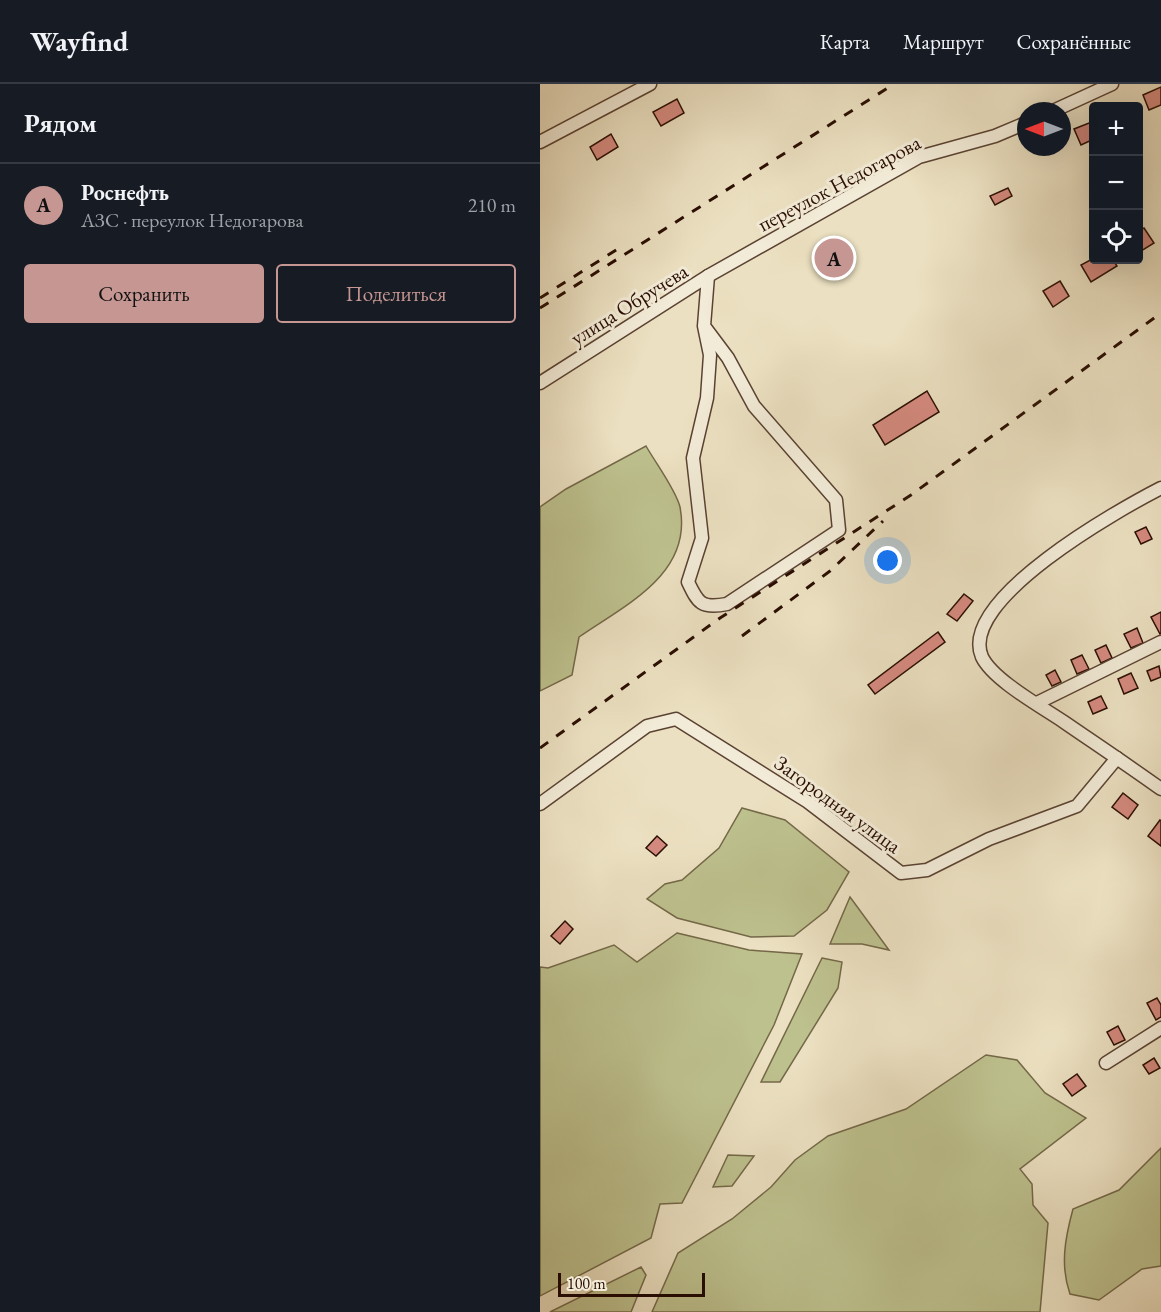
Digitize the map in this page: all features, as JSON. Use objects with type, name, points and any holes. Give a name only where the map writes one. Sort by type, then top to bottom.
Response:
[{"type":"street","points":[[540,142],[650,84]]},
{"type":"street","points":[[1071,103],[1112,84]]},
{"type":"street","name":"переулок Недогарова","points":[[708,276],[919,157],[995,136],[1017,127]]},
{"type":"street","points":[[704,326],[728,358],[754,406],[836,500],[839,530],[727,604],[711,607],[697,601],[688,582],[702,538],[693,458],[706,398],[710,355],[704,326],[708,276]]},
{"type":"street","name":"улица Обручева","points":[[540,384],[708,276]]},
{"type":"street","points":[[1161,488],[1116,511],[1062,548],[998,603],[983,624],[979,642],[983,658],[1010,687],[1037,703],[1161,789]]},
{"type":"street","points":[[1037,703],[1161,642]]},
{"type":"street","name":"Загородняя улица","points":[[540,804],[647,726],[676,719],[808,801],[901,873],[927,870],[988,839],[1077,806],[1117,758]]},
{"type":"street","points":[[1106,1063],[1161,1028]]},
{"type":"green space","points":[[646,446],[670,484],[680,507],[681,531],[676,551],[666,569],[652,585],[616,613],[579,637],[572,675],[540,691],[540,507],[566,489]]},
{"type":"green space","points":[[742,808],[785,820],[849,872],[827,910],[794,936],[751,937],[677,918],[647,899],[665,884],[682,880],[719,848]]},
{"type":"green space","points":[[850,897],[889,950],[862,944],[830,944]]},
{"type":"green space","points":[[677,933],[749,950],[802,954],[774,1025],[682,1203],[660,1204],[651,1238],[540,1296],[540,967],[548,968],[614,945],[637,962]]},
{"type":"green space","points":[[822,958],[842,962],[838,988],[780,1082],[761,1082]]},
{"type":"green space","points":[[986,1055],[1017,1060],[1045,1093],[1086,1118],[1020,1169],[1032,1184],[1033,1205],[1048,1223],[1040,1312],[652,1312],[678,1253],[732,1219],[771,1187],[795,1160],[828,1136],[906,1109]]},
{"type":"green space","points":[[1161,1148],[1161,1266],[1142,1269],[1099,1300],[1070,1294],[1064,1262],[1073,1209],[1119,1190]]},
{"type":"green space","points":[[728,1155],[754,1156],[732,1186],[713,1187]]},
{"type":"green space","points":[[641,1267],[646,1275],[631,1312],[550,1312]]},
{"type":"building","points":[[1161,87],[1161,105],[1149,110],[1143,95]]},
{"type":"building","points":[[677,99],[684,113],[661,126],[653,112]]},
{"type":"building","points":[[1089,123],[1089,141],[1081,145],[1074,129]]},
{"type":"building","points":[[611,134],[618,147],[597,160],[590,147]]},
{"type":"building","points":[[1008,188],[1012,196],[995,205],[990,196]]},
{"type":"building","points":[[1143,229],[1154,243],[1143,250]]},
{"type":"building","points":[[1089,261],[1089,264],[1116,264],[1117,266],[1091,282],[1081,265]]},
{"type":"building","points":[[1060,281],[1069,296],[1053,307],[1043,291]]},
{"type":"building","points":[[927,391],[939,412],[885,445],[873,425]]},
{"type":"building","points":[[1146,527],[1152,539],[1141,544],[1135,532]]},
{"type":"building","points":[[964,594],[973,601],[957,621],[947,614]]},
{"type":"building","points":[[1161,612],[1161,633],[1160,634],[1151,617]]},
{"type":"building","points":[[1137,628],[1143,643],[1131,648],[1124,634]]},
{"type":"building","points":[[938,632],[945,642],[875,694],[868,685]]},
{"type":"building","points":[[1106,645],[1112,658],[1101,663],[1095,650]]},
{"type":"building","points":[[1082,655],[1089,669],[1077,674],[1071,660]]},
{"type":"building","points":[[1159,666],[1161,677],[1151,681],[1147,671]]},
{"type":"building","points":[[1055,670],[1061,682],[1052,686],[1046,675]]},
{"type":"building","points":[[1131,673],[1138,688],[1124,694],[1118,679]]},
{"type":"building","points":[[1101,696],[1107,708],[1093,714],[1088,702]]},
{"type":"building","points":[[1123,793],[1138,805],[1128,819],[1112,807]]},
{"type":"building","points":[[1161,821],[1161,846],[1148,836]]},
{"type":"building","points":[[657,836],[667,845],[656,856],[646,848]]},
{"type":"building","points":[[565,921],[573,929],[560,944],[551,936]]},
{"type":"building","points":[[1157,998],[1161,1005],[1161,1017],[1156,1020],[1147,1003]]},
{"type":"building","points":[[1118,1026],[1125,1040],[1114,1045],[1107,1032]]},
{"type":"building","points":[[1154,1058],[1160,1068],[1149,1074],[1143,1065]]},
{"type":"building","points":[[1077,1074],[1086,1086],[1072,1096],[1063,1084]]},
{"type":"railway","points":[[540,308],[894,84]]},
{"type":"railway","points":[[540,298],[624,245]]},
{"type":"railway","points":[[540,748],[720,618],[911,495],[1161,313]]},
{"type":"railway","points":[[742,636],[830,571],[883,521]]},
{"type":"place","name":"Роснефть","points":[[834,258]]}]
